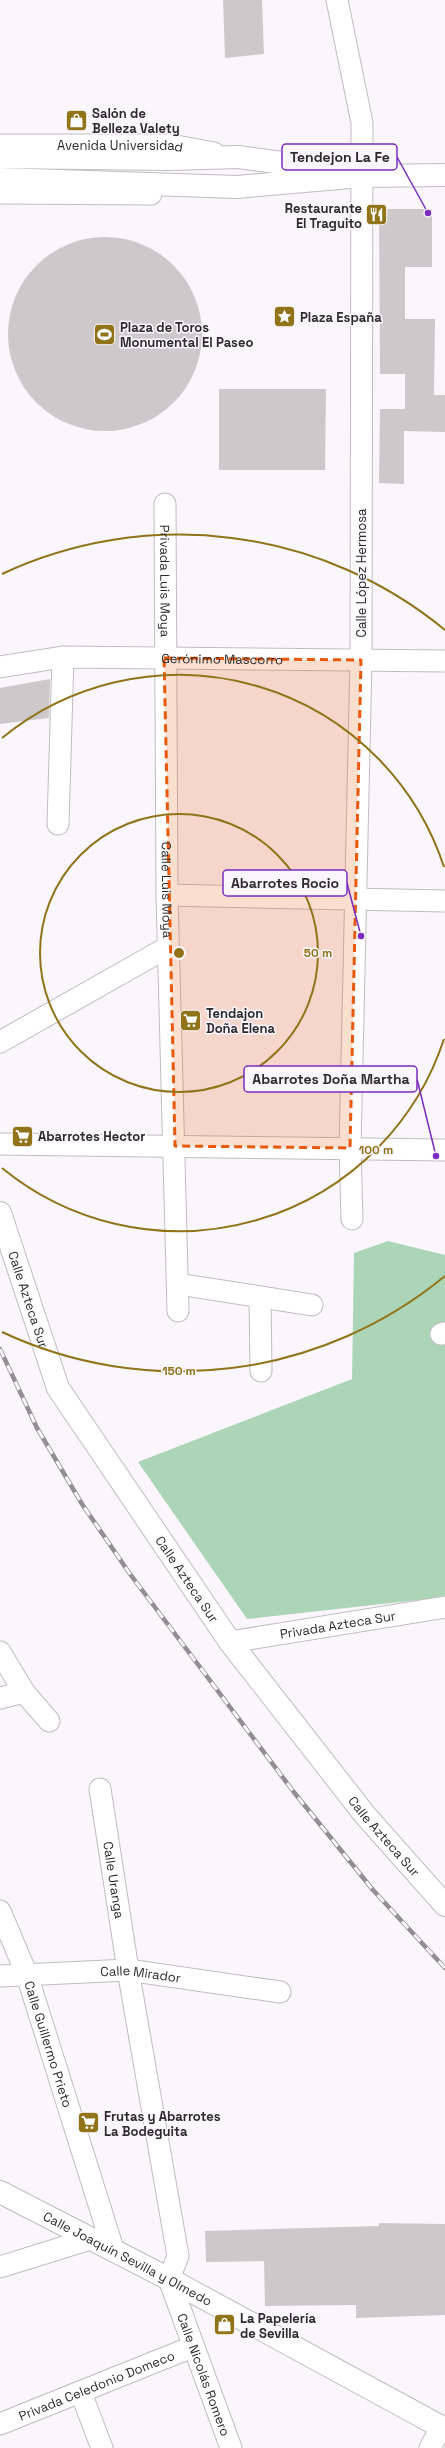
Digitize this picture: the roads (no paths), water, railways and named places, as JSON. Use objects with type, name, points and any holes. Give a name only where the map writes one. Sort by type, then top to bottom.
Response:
[{"type":"street","name":"Calle López Hermosa","points":[[337,0],[362,123],[361,660],[350,1148],[352,1219]]},
{"type":"street","name":"Avenida Universidad","points":[[0,145],[171,145],[361,176]]},
{"type":"street","name":"Avenida Universidad","points":[[0,157],[238,157]]},
{"type":"street","name":"Avenida Universidad","points":[[0,194],[172,194],[361,176],[445,176]]},
{"type":"street","name":"Avenida Universidad","points":[[0,178],[236,187]]},
{"type":"street","name":"Privada Luis Moya","points":[[164,658],[165,504]]},
{"type":"street","name":"Gerónimo Mascorro","points":[[0,667],[63,657],[445,660]]},
{"type":"street","points":[[58,824],[63,657]]},
{"type":"street","name":"Calle Luis Moya","points":[[164,658],[168,947],[175,1146],[178,1311]]},
{"type":"street","points":[[167,896],[356,901],[445,901]]},
{"type":"street","points":[[0,1042],[168,947]]},
{"type":"street","points":[[0,1144],[445,1150]]},
{"type":"street","name":"Calle Azteca Sur","points":[[0,1213],[58,1388],[230,1642],[365,1816],[445,1905]]},
{"type":"street","points":[[178,1284],[312,1305]]},
{"type":"street","points":[[260,1297],[261,1371]]},
{"type":"street","name":"Privada Azteca Sur","points":[[230,1642],[445,1607]]},
{"type":"street","points":[[0,1652],[24,1692],[49,1721]]},
{"type":"street","points":[[0,1698],[24,1692]]},
{"type":"street","name":"Calle Uranga","points":[[100,1789],[128,1970],[178,2256],[169,2279]]},
{"type":"street","name":"Calle Guillermo Prieto","points":[[0,1911],[27,1974],[112,2249]]},
{"type":"street","name":"Calle Mirador","points":[[0,1976],[128,1970],[280,1992]]},
{"type":"street","name":"Calle Joaquín Sevilla y Olmedo","points":[[0,2192],[169,2279],[443,2428]]},
{"type":"street","points":[[0,2267],[90,2239]]},
{"type":"street","name":"Calle Nicolás Romero","points":[[169,2279],[192,2347],[231,2448]]},
{"type":"street","name":"Privada Celedonio Domeco","points":[[0,2424],[81,2393],[192,2347]]},
{"type":"street","points":[[81,2393],[102,2448]]},
{"type":"street","points":[[430,2448],[443,2428]]},
{"type":"railway","points":[[0,1349],[37,1428],[82,1504],[130,1574],[293,1791],[373,1890],[445,1968]]},
{"type":"place","name":"Salón de Belleza Valety","points":[[77,120]]},
{"type":"place","name":"Tendejon La Fe","points":[[428,213]]},
{"type":"place","name":"Restaurante El Traguito","points":[[377,215]]},
{"type":"place","name":"Plaza España","points":[[285,317]]},
{"type":"place","name":"Plaza de Toros Monumental El Paseo","points":[[105,334]]},
{"type":"place","name":"Abarrotes Rocio","points":[[361,936]]},
{"type":"place","name":"Tendajon Doña Elena","points":[[191,1020]]},
{"type":"place","name":"Abarrotes Hector","points":[[22,1136]]},
{"type":"place","name":"Abarrotes Doña Martha","points":[[436,1156]]},
{"type":"place","name":"Frutas y Abarrotes La Bodeguita","points":[[89,2123]]},
{"type":"place","name":"La Papelería de Sevilla","points":[[225,2325]]}]
